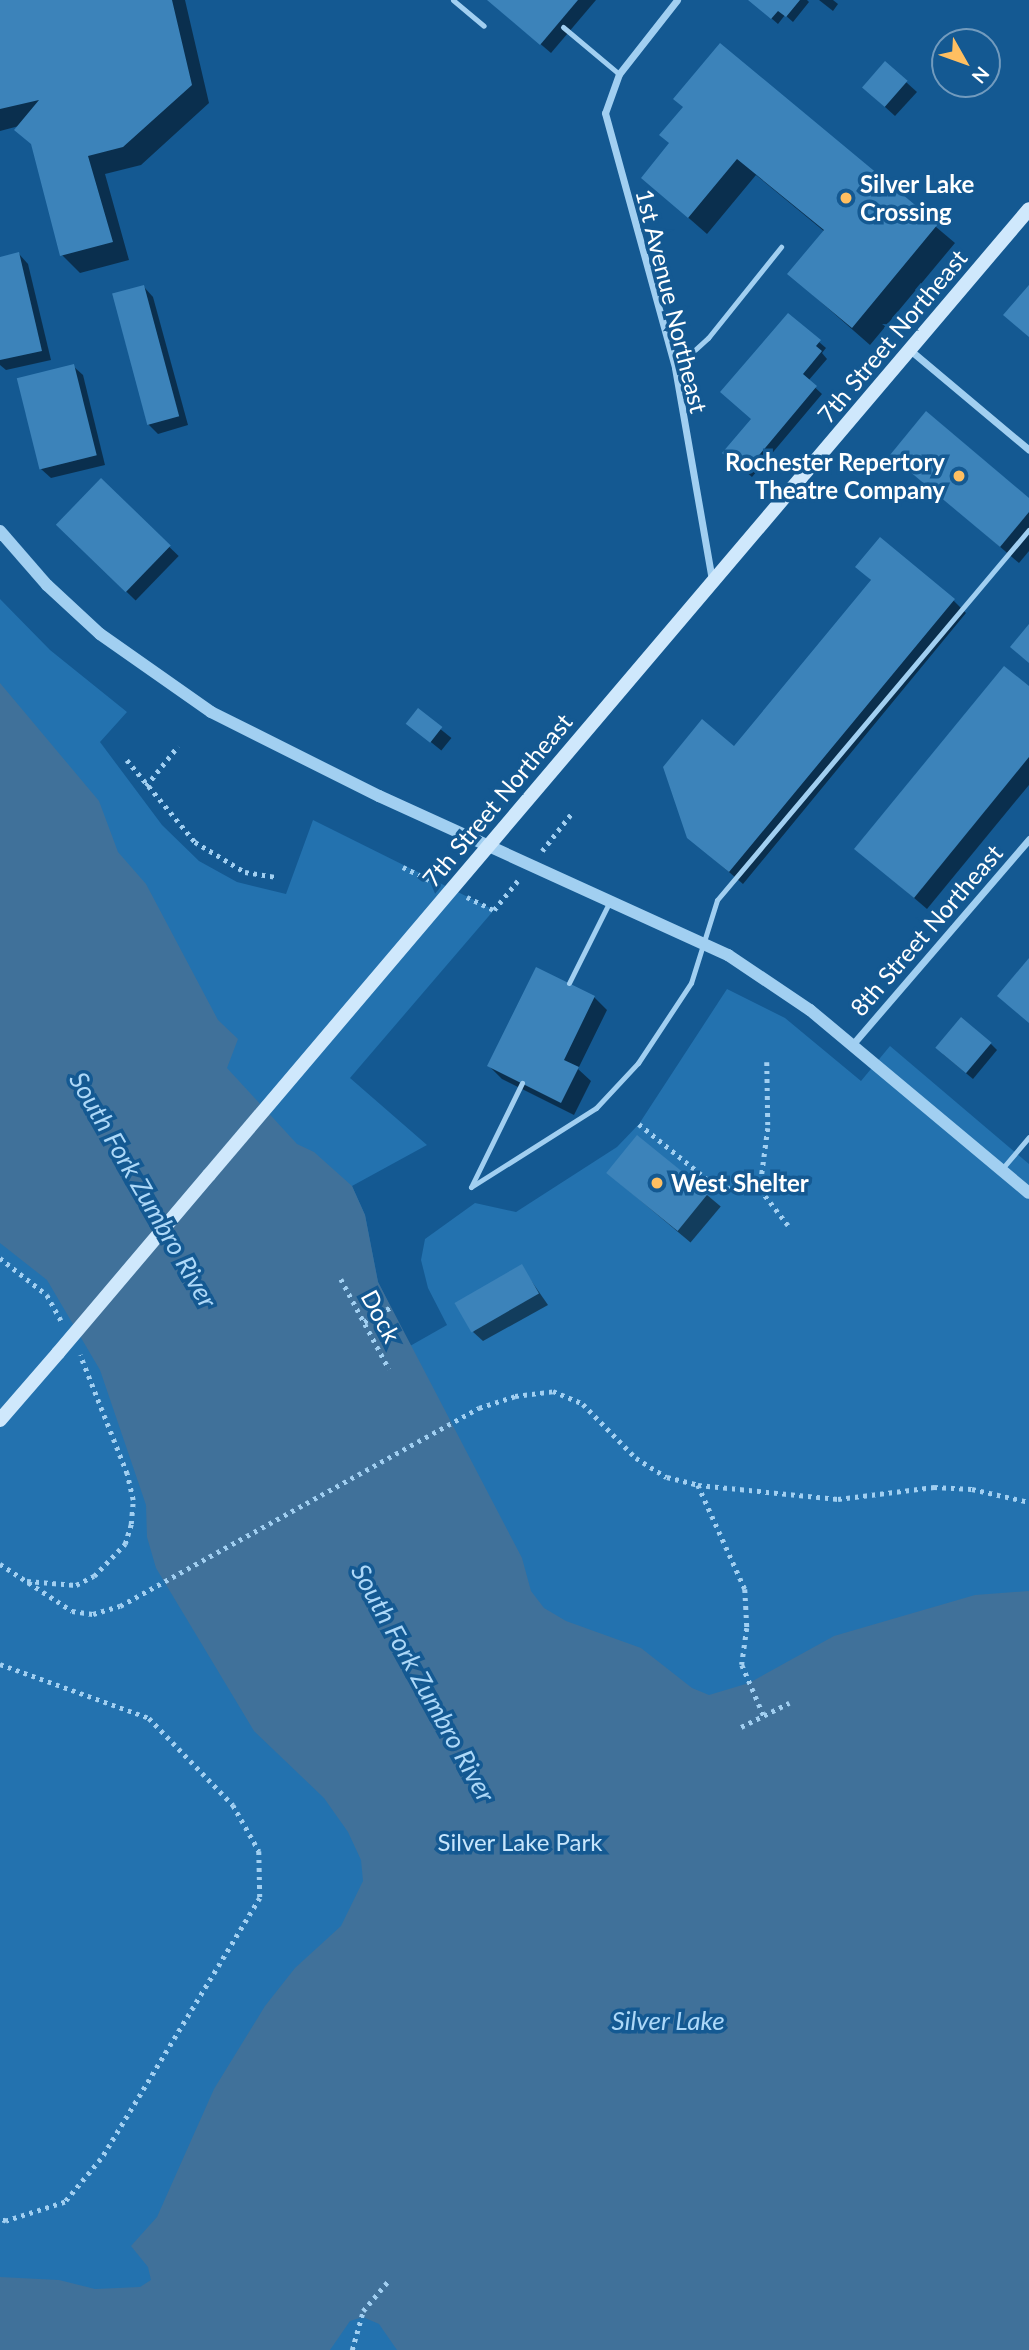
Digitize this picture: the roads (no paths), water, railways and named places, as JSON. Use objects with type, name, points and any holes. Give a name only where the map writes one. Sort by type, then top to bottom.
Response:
[{"type":"main road","name":"7th Street Northeast","points":[[0,1420],[1029,209]]},
{"type":"street","name":"1st Avenue Northeast","points":[[677,0],[620,74],[605,113],[675,368],[712,582]]},
{"type":"street","points":[[910,349],[1029,450]]},
{"type":"street","points":[[0,531],[47,585],[100,634],[211,712],[332,774],[611,898],[705,943],[788,993],[1029,1193]]},
{"type":"street","name":"8th Street Northeast","points":[[852,1045],[1029,839]]},
{"type":"lane","points":[[453,0],[484,26]]},
{"type":"lane","points":[[563,27],[620,74]]},
{"type":"lane","points":[[675,368],[708,338],[781,247]]},
{"type":"lane","points":[[522,1083],[471,1187],[596,1108],[638,1063],[681,1002],[705,943],[716,900],[1029,530]]},
{"type":"lane","points":[[569,983],[611,898]]},
{"type":"lane","points":[[1001,1170],[1029,1137]]},
{"type":"water","name":"Silver Lake","points":[[0,683],[99,801],[118,852],[146,884],[218,1020],[238,1039],[227,1068],[297,1144],[314,1152],[352,1186],[365,1215],[378,1282],[522,1558],[531,1591],[544,1608],[566,1621],[641,1648],[692,1688],[709,1695],[749,1683],[834,1636],[975,1595],[1029,1591],[1029,2350],[397,2350],[379,2324],[363,2317],[350,2321],[330,2350],[0,2350],[0,2277],[59,2280],[95,2289],[140,2287],[151,2280],[148,2267],[131,2246],[157,2217],[214,2089],[265,2006],[295,1968],[341,1926],[363,1881],[361,1860],[348,1832],[324,1798],[254,1731],[156,1568],[147,1537],[146,1505],[100,1370],[47,1280],[0,1243]]},
{"type":"place","name":"Silver Lake Crossing","points":[[846,198]]},
{"type":"place","name":"Rochester Repertory Theatre Company","points":[[959,476]]},
{"type":"place","name":"West Shelter","points":[[657,1183]]},
{"type":"water label","name":"South Fork Zumbro River","points":[[143,1190]]},
{"type":"water label","name":"South Fork Zumbro River","points":[[423,1683]]},
{"type":"park label","name":"Silver Lake Park","points":[[520,1842]]}]
